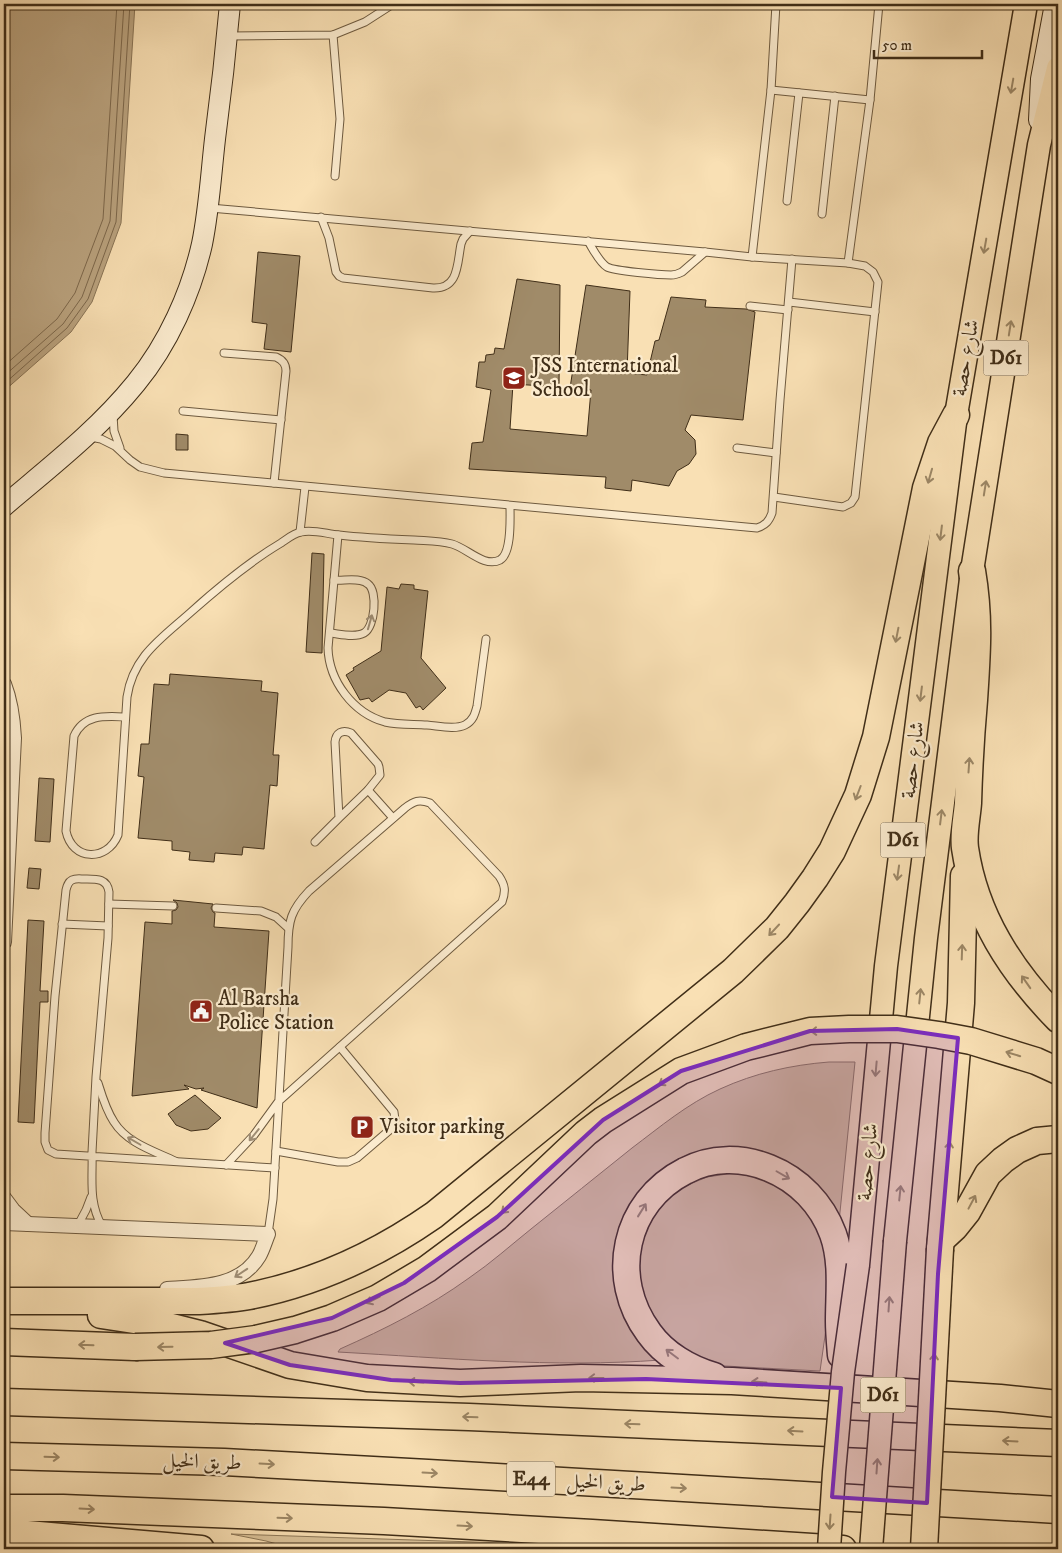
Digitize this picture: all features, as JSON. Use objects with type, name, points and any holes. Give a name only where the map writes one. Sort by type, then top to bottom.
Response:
[{"type":"highway","points":[[4,1303],[200,1301],[247,1296],[290,1286],[351,1263],[381,1249],[434,1215],[733,971],[777,928],[797,904],[832,851],[846,823],[860,788],[876,737],[930,473],[941,443],[956,415]]},
{"type":"highway","points":[[924,1549],[941,1245],[961,1003],[968,782],[978,648],[978,609],[972,571]]},
{"type":"highway","points":[[965,846],[974,888],[995,939],[1031,990],[1058,1019]]},
{"type":"highway","points":[[4,1342],[135,1347],[211,1345],[256,1339],[295,1330],[332,1318],[378,1298],[444,1258],[497,1217],[586,1133],[603,1120],[681,1071],[746,1047],[810,1031],[897,1029],[940,1034],[971,1041],[1036,1061],[1058,1071]]},
{"type":"highway","points":[[941,1245],[967,1212],[988,1174],[1003,1160],[1017,1150],[1037,1142],[1058,1139]]},
{"type":"highway","points":[[732,1381],[712,1376],[693,1368],[675,1358],[659,1345],[649,1333],[634,1307],[627,1278],[627,1244],[637,1217],[654,1192],[664,1183],[690,1168],[704,1162],[718,1160],[747,1161],[762,1165],[790,1178],[813,1199],[828,1222],[838,1252],[839,1323],[843,1372]]},
{"type":"highway","points":[[4,1303],[25,1309],[119,1317],[160,1324],[200,1334],[290,1365],[367,1378],[460,1383],[581,1378],[732,1381],[1000,1398],[1058,1404]]},
{"type":"highway","points":[[1000,1398],[1058,1390]]},
{"type":"highway","points":[[4,1402],[469,1417],[1058,1443]]},
{"type":"highway","name":"طريق الخيل","points":[[4,1456],[224,1462],[428,1472],[1058,1510]]},
{"type":"highway","points":[[4,1508],[64,1508],[384,1521],[592,1533],[786,1548],[843,1549]]},
{"type":"highway","points":[[4,1532],[200,1549]]},
{"type":"main road","name":"شارع حصة","points":[[829,1549],[843,1372],[858,1265],[886,966],[956,415],[1026,4]]},
{"type":"main road","name":"شارع حصة","points":[[871,1549],[895,1241],[926,938],[972,571],[1039,145],[1058,68]]},
{"type":"street","points":[[4,506],[114,410],[138,381],[155,356],[183,302],[194,273],[202,243],[208,208],[230,4]]},
{"type":"street","points":[[1039,145],[1041,79],[1055,4]]},
{"type":"street","points":[[4,684],[9,698],[14,738],[4,942]]},
{"type":"street","points":[[4,1198],[13,1210],[28,1224]]},
{"type":"street","points":[[4,1223],[268,1234],[254,1262],[235,1278],[207,1286],[151,1291],[117,1301]]},
{"type":"lane","points":[[227,36],[333,34],[365,22],[392,4]]},
{"type":"lane","points":[[752,257],[771,90],[776,4]]},
{"type":"lane","points":[[848,263],[870,100],[879,4]]},
{"type":"lane","points":[[333,34],[340,119],[335,176]]},
{"type":"lane","points":[[771,90],[870,100]]},
{"type":"lane","points":[[787,200],[799,93]]},
{"type":"lane","points":[[822,214],[835,96]]},
{"type":"lane","points":[[208,208],[865,266],[873,272],[878,282],[855,497],[843,507],[774,497]]},
{"type":"lane","points":[[321,218],[327,231],[336,272],[339,276],[433,288],[448,286],[454,280],[461,244],[470,231]]},
{"type":"lane","points":[[588,241],[607,266],[616,269],[672,276],[682,272],[704,252]]},
{"type":"lane","points":[[85,437],[101,439],[115,446],[140,467],[152,471],[305,487],[758,528],[770,520],[772,513],[792,260]]},
{"type":"lane","points":[[750,306],[789,306],[875,312]]},
{"type":"lane","points":[[224,353],[276,357],[286,364],[274,483]]},
{"type":"lane","points":[[114,410],[114,431],[121,450]]},
{"type":"lane","points":[[183,411],[281,420]]},
{"type":"lane","points":[[737,448],[776,453]]},
{"type":"lane","points":[[300,532],[305,487]]},
{"type":"lane","points":[[125,717],[106,716],[93,718],[83,724],[74,736],[66,831],[72,844],[84,853],[104,852],[112,846],[118,835],[125,717],[131,676],[139,662],[151,648],[197,607],[250,564],[300,532],[447,543],[493,562],[504,557],[506,553],[509,536],[510,506]]},
{"type":"lane","points":[[338,535],[328,655],[331,669],[344,692],[363,710],[378,719],[390,722],[452,727],[468,724],[472,721],[476,712],[486,639]]},
{"type":"lane","points":[[330,633],[359,635],[367,631],[372,623],[375,598],[373,588],[366,582],[334,580]]},
{"type":"lane","points":[[315,842],[368,790],[380,775],[380,767],[351,733],[347,731],[342,731],[335,737],[334,742],[338,818]]},
{"type":"lane","points":[[368,790],[393,818]]},
{"type":"lane","points":[[226,1165],[254,1135],[278,1102],[502,902],[506,893],[504,884],[499,876],[430,803],[420,800],[412,802],[309,891],[296,908],[288,928],[288,947],[278,1102],[273,1199],[268,1234]]},
{"type":"lane","points":[[102,1226],[96,1214],[92,1194],[92,1158],[96,1077],[108,926],[108,889],[103,881],[97,879],[72,880],[66,890],[55,996],[44,1142],[48,1150],[56,1154],[92,1158],[275,1168]]},
{"type":"lane","points":[[109,904],[173,906]]},
{"type":"lane","points":[[216,908],[261,911],[276,917],[288,928]]},
{"type":"lane","points":[[62,924],[108,926]]},
{"type":"lane","points":[[276,1151],[338,1162],[348,1162],[357,1158],[392,1128],[395,1120],[394,1112],[340,1047]]},
{"type":"lane","points":[[96,1077],[106,1107],[113,1121],[123,1134],[135,1142],[178,1162]]},
{"type":"lane","points":[[78,1225],[92,1194]]},
{"type":"highlighted area","points":[[897,1029],[958,1038],[938,1274],[927,1503],[832,1497],[841,1388],[646,1379],[460,1383],[391,1380],[290,1365],[225,1343],[332,1318],[404,1283],[497,1217],[603,1120],[681,1071],[810,1031]]},
{"type":"shaded area","points":[[855,1062],[839,1222],[742,1150],[621,1225],[661,1360],[540,1363],[338,1352],[340,1349],[390,1325],[454,1289],[632,1148],[696,1102],[733,1083],[760,1074],[801,1065]]},
{"type":"shaded area","points":[[734,1173],[760,1178],[784,1189],[804,1206],[825,1242],[830,1301],[820,1371],[725,1366],[699,1360],[656,1328],[636,1278],[641,1238],[654,1214],[672,1194],[707,1177]]},
{"type":"shaded area","points":[[231,1534],[656,1548],[295,1549]]},
{"type":"water","points":[[4,4],[135,4],[121,223],[92,302],[71,332],[4,391]]},
{"type":"building","points":[[258,252],[300,256],[291,352],[264,349],[267,324],[252,322]]},
{"type":"building","points":[[517,279],[560,285],[559,387],[513,384],[510,429],[587,436],[591,390],[570,388],[586,285],[630,291],[627,373],[647,375],[655,341],[659,340],[671,297],[706,300],[705,307],[746,309],[755,312],[743,420],[691,415],[685,430],[695,440],[696,454],[689,464],[677,471],[669,486],[632,480],[631,491],[605,488],[606,477],[469,469],[472,443],[483,442],[491,390],[476,387],[479,362],[485,362],[486,355],[494,354],[495,348],[504,349]]},
{"type":"building","points":[[176,434],[188,435],[188,450],[176,450]]},
{"type":"building","points":[[312,553],[324,554],[322,653],[306,652]]},
{"type":"building","points":[[401,584],[414,585],[414,589],[428,591],[421,658],[446,688],[423,710],[420,706],[416,708],[406,693],[389,690],[372,702],[369,698],[360,700],[346,675],[354,670],[353,668],[381,651],[387,587],[399,589]]},
{"type":"building","points":[[170,674],[262,681],[261,691],[278,693],[273,755],[279,755],[277,786],[270,785],[264,849],[243,847],[242,855],[215,853],[214,862],[189,860],[190,852],[172,850],[172,841],[138,838],[144,777],[138,776],[141,744],[149,744],[154,684],[169,685]]},
{"type":"building","points":[[39,778],[54,779],[50,842],[35,841]]},
{"type":"building","points":[[29,868],[41,869],[39,889],[27,888]]},
{"type":"building","name":"Al Barsha Police Station","points":[[173,900],[213,904],[211,908],[215,913],[214,927],[269,931],[257,1108],[201,1090],[204,1088],[196,1089],[184,1085],[189,1089],[132,1096],[145,922],[172,924],[172,911],[178,907],[177,903]]},
{"type":"building","points":[[28,920],[44,921],[40,991],[48,991],[48,1002],[40,1002],[34,1123],[18,1122]]},
{"type":"building","points":[[195,1095],[221,1118],[208,1129],[191,1131],[176,1125],[168,1114]]},
{"type":"place","name":"JSS International School","points":[[514,378]]},
{"type":"place","name":"Al Barsha Police Station","points":[[201,1011]]},
{"type":"place","name":"Visitor parking","points":[[362,1127]]}]
